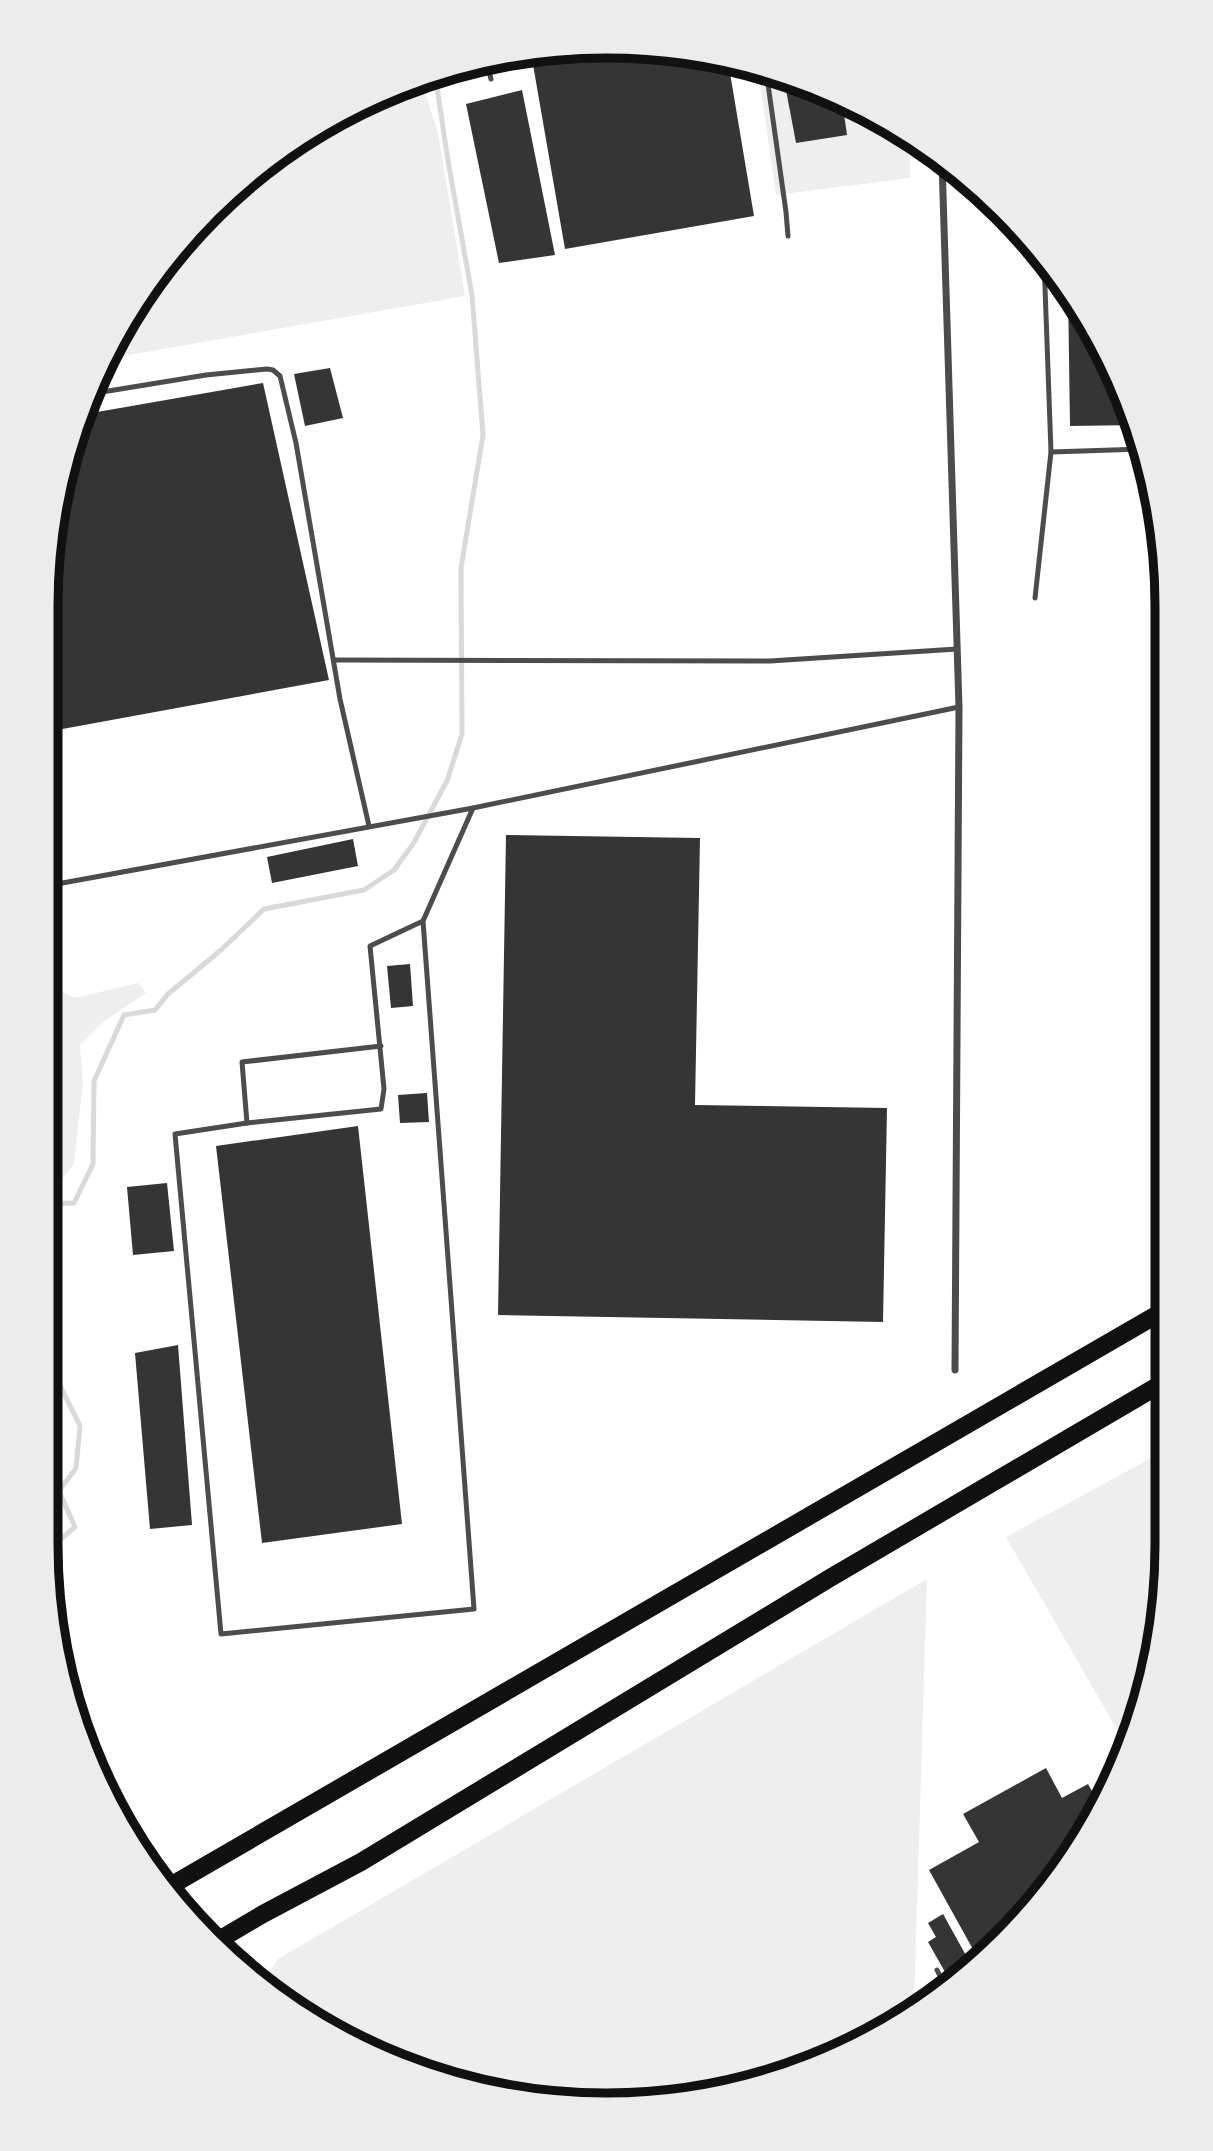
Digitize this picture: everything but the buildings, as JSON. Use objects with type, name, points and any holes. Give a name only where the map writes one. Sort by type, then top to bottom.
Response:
[{"type":"highway","points":[[175,1883],[1155,1316]]},
{"type":"highway","points":[[223,1938],[361,1862],[818,1585],[1155,1387]]},
{"type":"street","points":[[942,172],[959,707],[955,1370]]},
{"type":"lane","points":[[489,70],[491,79]]},
{"type":"lane","points":[[768,82],[788,236]]},
{"type":"lane","points":[[1035,598],[1051,452],[1045,276]]},
{"type":"lane","points":[[102,392],[218,374],[267,369],[279,374],[296,443],[340,699],[369,826]]},
{"type":"lane","points":[[1051,452],[1132,449]]},
{"type":"lane","points":[[334,660],[770,661],[957,649]]},
{"type":"lane","points":[[58,884],[473,808],[959,707]]},
{"type":"lane","points":[[423,920],[370,946],[384,1089],[381,1109],[247,1123],[175,1134],[221,1634],[474,1609],[423,920],[473,808]]},
{"type":"lane","points":[[247,1123],[242,1062],[381,1046]]},
{"type":"lane","points":[[937,1970],[942,1979]]},
{"type":"shaded area","points":[[759,79],[849,114],[909,149],[910,178],[776,195]]},
{"type":"shaded area","points":[[424,89],[438,133],[465,296],[118,357],[171,272],[218,218],[245,194],[272,171],[332,131],[364,114]]},
{"type":"shaded area","points":[[138,983],[146,993],[103,1022],[80,1045],[83,1082],[74,1164],[58,1184],[58,989],[75,998]]},
{"type":"shaded area","points":[[1155,1456],[1155,1544],[1151,1616],[1137,1687],[1120,1735],[1006,1537]]},
{"type":"shaded area","points":[[927,1579],[914,1999],[881,2020],[849,2037],[783,2064],[714,2083],[642,2092],[535,2089],[464,2075],[364,2037],[332,2020],[268,1976],[278,1959]]},
{"type":"waterway","points":[[58,1204],[74,1203],[93,1164],[94,1081],[124,1015],[155,1010],[168,994],[221,950],[264,909],[364,890],[394,870],[413,844],[447,781],[462,734],[461,568],[483,435],[472,295],[437,85]]},
{"type":"waterway","points":[[58,1381],[80,1426],[76,1468],[59,1491],[75,1527],[58,1542]]}]
